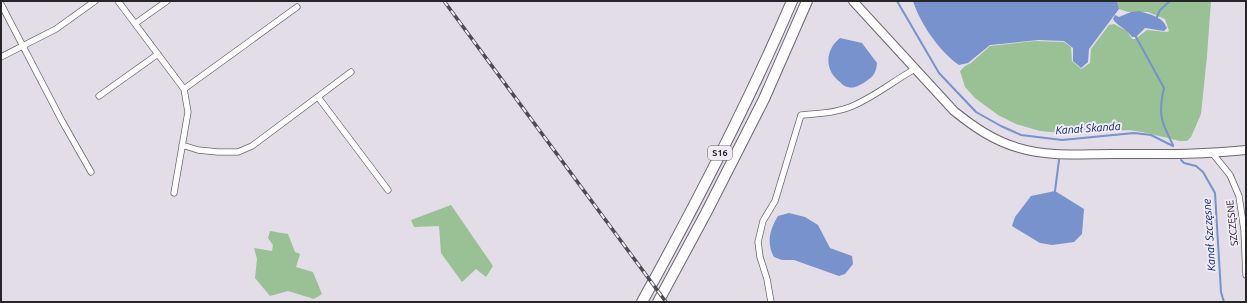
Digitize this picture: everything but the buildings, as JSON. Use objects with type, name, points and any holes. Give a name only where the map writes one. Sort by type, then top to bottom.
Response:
[{"type":"highway","name":"S16","points":[[642,302],[736,121],[778,35],[792,1]]},
{"type":"highway","name":"S16","points":[[658,302],[706,213],[764,99],[807,1]]},
{"type":"street","points":[[1,57],[56,29],[95,1]]},
{"type":"street","points":[[118,1],[136,23],[184,89],[188,112],[174,193]]},
{"type":"street","points":[[136,23],[167,1]]},
{"type":"street","points":[[853,1],[954,111],[973,126],[993,138],[1020,149],[1055,154],[1213,154],[1246,150]]},
{"type":"street","points":[[1,4],[90,172]]},
{"type":"street","points":[[184,89],[298,7]]},
{"type":"street","points":[[99,96],[158,54]]},
{"type":"street","points":[[771,302],[767,279],[760,257],[758,242],[763,221],[775,201],[801,115],[826,114],[850,107],[915,69]]},
{"type":"street","points":[[182,145],[198,150],[218,152],[238,152],[252,146],[351,72]]},
{"type":"street","points":[[318,97],[388,190]]},
{"type":"street","name":"SZCZĘSNE","points":[[1213,154],[1230,175],[1239,196],[1244,230],[1246,275]]},
{"type":"green space","points":[[1117,1],[1211,1],[1201,114],[1191,137],[1187,141],[1180,141],[1129,130],[1073,134],[1040,131],[1016,124],[998,115],[975,98],[965,87],[960,71],[990,46],[1035,41],[1064,42],[1071,47],[1072,61],[1081,69],[1090,63],[1091,49],[1109,25],[1114,24],[1127,31],[1132,39],[1135,39],[1147,30],[1169,31],[1165,19],[1148,12],[1128,12],[1119,9]]},
{"type":"green space","points":[[451,205],[493,266],[486,277],[476,269],[462,282],[441,253],[439,226],[414,227],[411,220]]},
{"type":"green space","points":[[270,231],[288,234],[295,252],[300,254],[296,267],[313,272],[322,294],[314,299],[288,291],[270,296],[255,278],[257,259],[254,248],[272,251],[273,245],[268,238]]},
{"type":"water","points":[[913,1],[1117,1],[1119,9],[1089,49],[1088,62],[1081,68],[1073,61],[1073,48],[1064,41],[1039,40],[990,45],[968,63],[959,65],[944,52],[931,36],[920,18]]},
{"type":"water","points":[[1139,11],[1159,18],[1167,28],[1164,31],[1145,28],[1136,37],[1132,37],[1113,19],[1115,15],[1119,17],[1131,12]]},
{"type":"water","points":[[840,38],[862,43],[877,63],[875,72],[872,76],[865,82],[855,87],[847,87],[843,84],[831,72],[829,66],[828,60],[831,48]]},
{"type":"water","points":[[1055,191],[1084,209],[1082,234],[1074,242],[1052,245],[1040,243],[1012,226],[1015,217],[1031,196]]},
{"type":"water","points":[[789,213],[805,217],[818,225],[830,248],[852,256],[853,264],[845,274],[839,276],[794,260],[782,260],[774,257],[770,247],[771,231],[778,216]]},
{"type":"waterway","name":"Kanał Skanda","points":[[897,1],[939,73],[976,112],[1001,126],[1021,135],[1062,140],[1134,133],[1151,135],[1173,146]]},
{"type":"waterway","points":[[1157,17],[1160,10],[1170,1]]},
{"type":"waterway","points":[[1136,37],[1164,88],[1161,112],[1163,124],[1173,145]]},
{"type":"waterway","points":[[1055,191],[1059,160]]},
{"type":"waterway","name":"Kanał Szczęsne","points":[[1181,160],[1184,163],[1196,166],[1203,172],[1215,193],[1221,292],[1224,302]]},
{"type":"railway","points":[[444,1],[666,302]]}]
